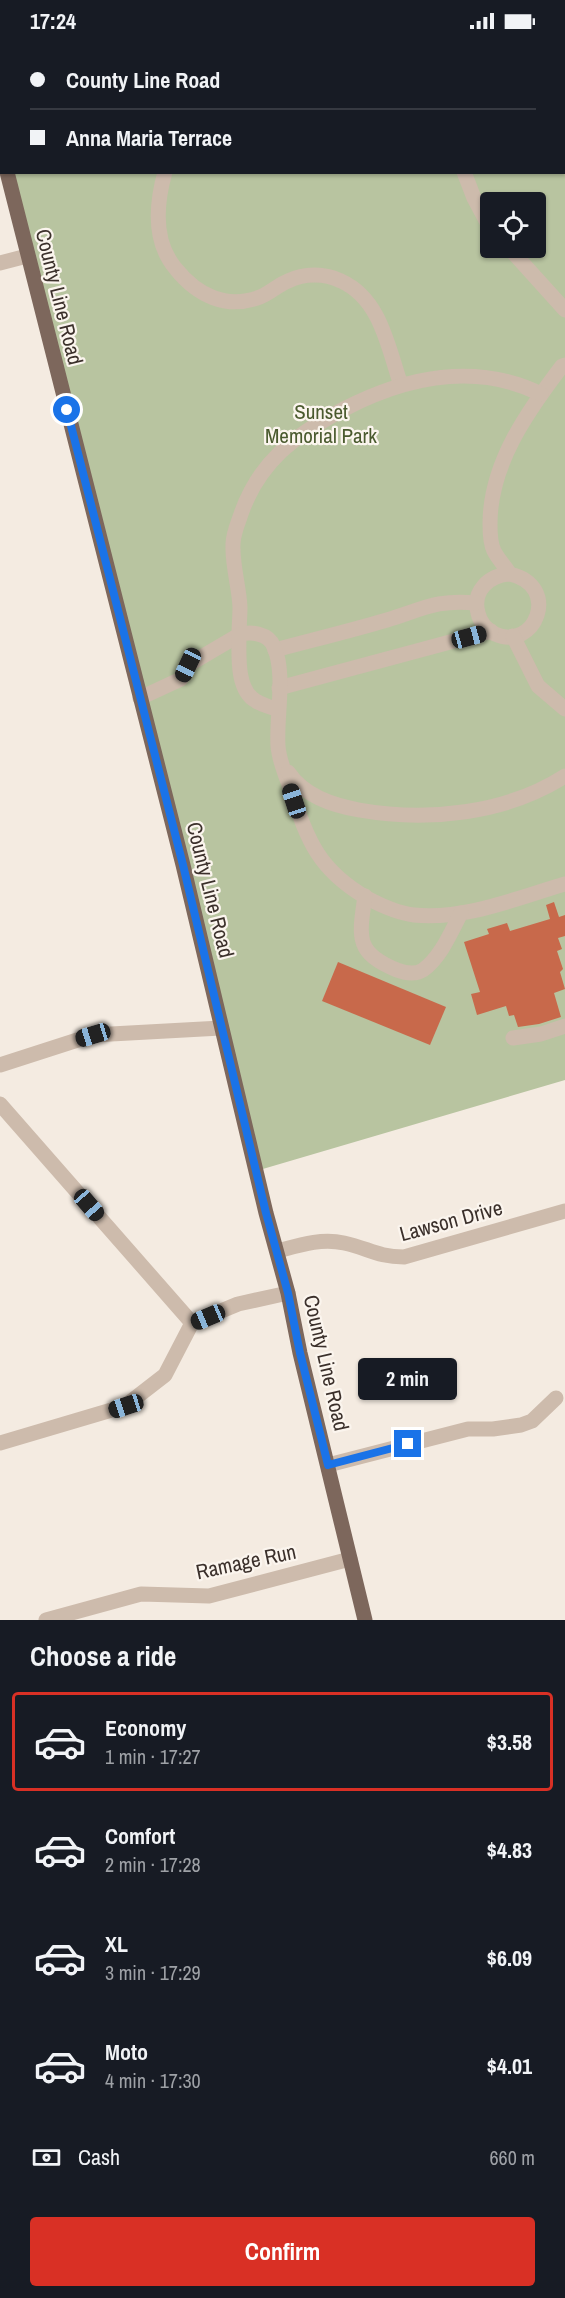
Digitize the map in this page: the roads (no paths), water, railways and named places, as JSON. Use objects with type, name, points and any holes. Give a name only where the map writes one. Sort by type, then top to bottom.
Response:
[{"type":"main road","name":"County Line Road","points":[[7,174],[140,698],[266,1213],[278,1251],[300,1353],[365,1620]]},
{"type":"street","points":[[165,174],[159,201],[160,239],[171,263],[197,291],[210,298],[230,302],[260,297],[300,276],[328,276],[341,280],[363,295],[378,317],[401,385]]},
{"type":"street","points":[[465,174],[480,209]]},
{"type":"street","points":[[0,263],[27,256]]},
{"type":"street","points":[[518,258],[565,310]]},
{"type":"street","points":[[510,574],[491,543],[490,509],[493,490],[506,453],[541,394],[564,364]]},
{"type":"street","points":[[278,710],[253,700],[238,670],[240,609],[233,542],[244,507],[261,475],[290,442],[306,430],[375,394],[401,385],[439,378],[472,376],[519,383],[541,394]]},
{"type":"street","points":[[500,574],[510,574],[529,581],[539,599],[537,619],[522,633],[513,636],[497,635],[490,631],[480,619],[476,603],[478,593],[491,578],[500,574]]},
{"type":"street","points":[[275,650],[387,620],[433,604],[456,601],[476,603]]},
{"type":"street","points":[[279,688],[490,631]]},
{"type":"street","points":[[140,698],[181,679],[188,665],[239,635],[253,633],[261,636],[269,640],[275,650],[279,672],[278,745],[281,759],[300,817],[319,856],[335,876],[365,896],[393,910],[411,915],[430,916],[461,913],[565,884]]},
{"type":"street","points":[[513,636],[538,686],[565,709]]},
{"type":"street","points":[[281,759],[295,782],[327,802],[343,807],[399,816],[425,816],[475,810],[513,800],[565,776]]},
{"type":"street","points":[[365,896],[361,924],[366,952],[378,962],[405,973],[420,972],[432,963],[461,913]]},
{"type":"street","points":[[513,1038],[541,1034],[565,1026]]},
{"type":"street","points":[[0,1065],[93,1035],[221,1029]]},
{"type":"street","points":[[0,1104],[192,1323]]},
{"type":"street","name":"Lawson Drive","points":[[278,1251],[325,1241],[342,1242],[388,1257],[404,1257],[565,1211]]},
{"type":"street","points":[[0,1443],[126,1406],[165,1376],[192,1323],[238,1304],[288,1293]]},
{"type":"street","points":[[328,1465],[468,1429],[521,1425],[532,1421],[556,1398]]},
{"type":"street","name":"Ramage Run","points":[[45,1620],[141,1594],[209,1596],[350,1559]]},
{"type":"park label","name":"Sunset Memorial Park","points":[[321,424]]}]
